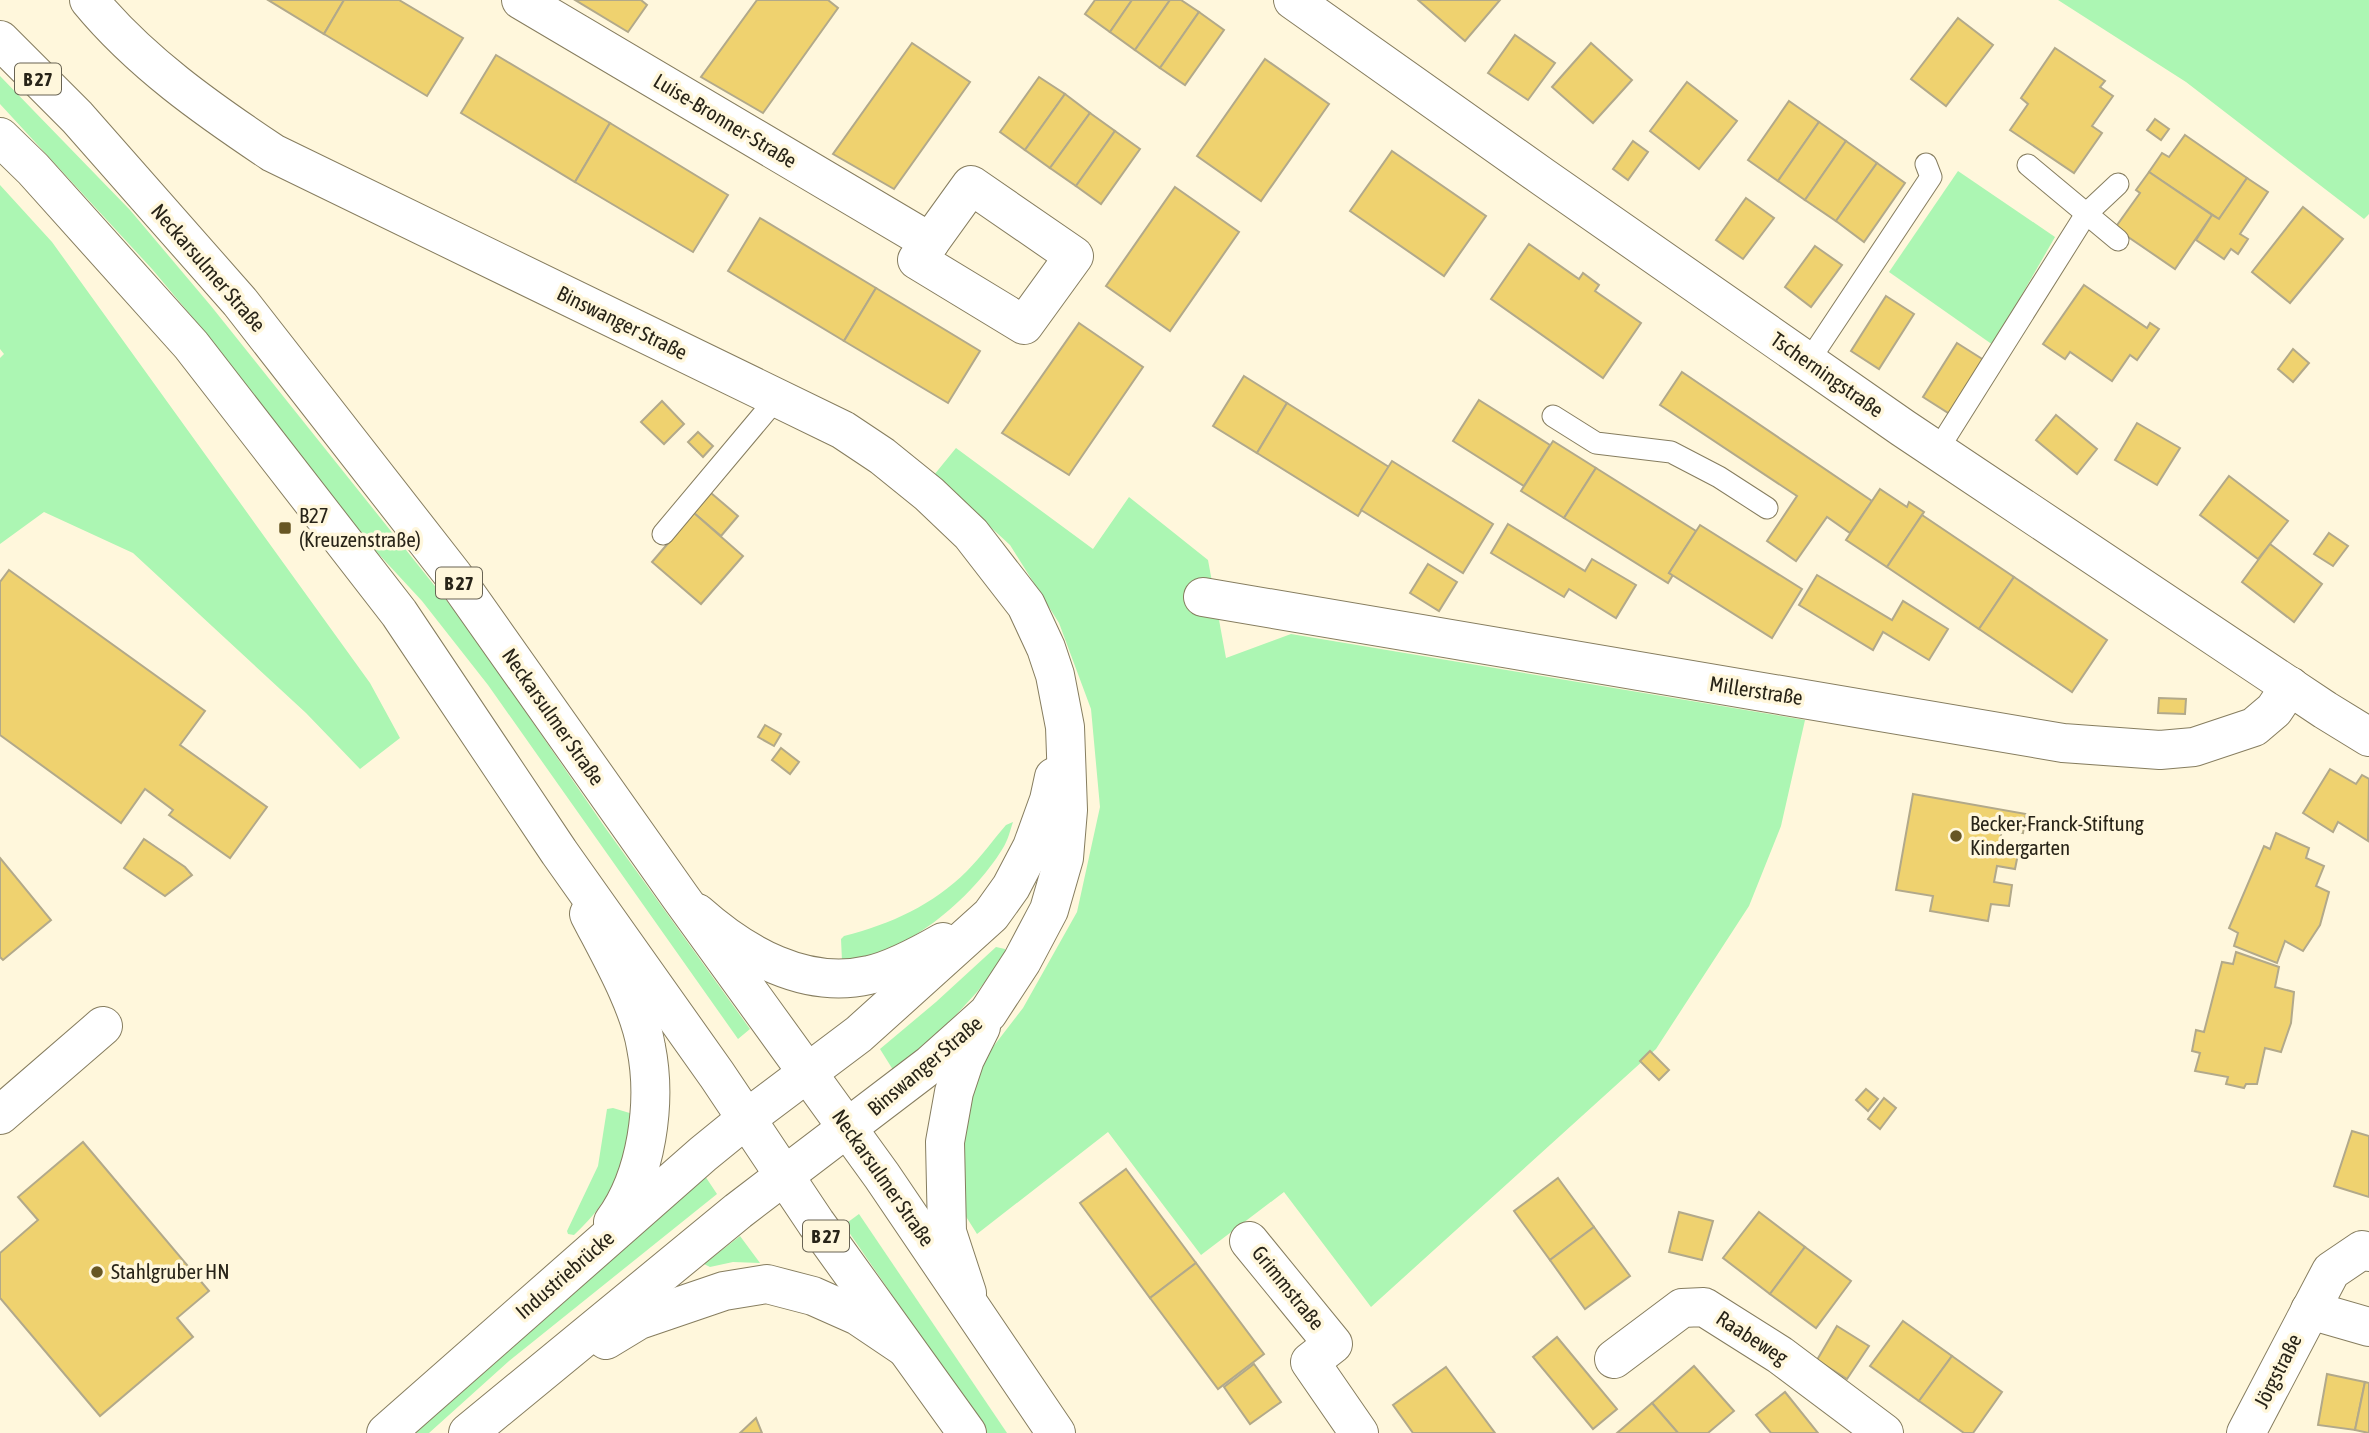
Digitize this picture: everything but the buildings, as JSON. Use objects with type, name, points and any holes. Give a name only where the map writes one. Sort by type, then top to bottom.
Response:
[{"type":"main road","name":"Binswanger Straße","points":[[89,0],[103,17],[152,62],[208,109],[273,153],[843,430],[882,456],[929,494],[971,534],[1026,605],[1055,675],[1065,727],[1068,810],[1064,858],[1049,910],[1022,961],[988,1013],[931,1064],[848,1130],[785,1174]]},
{"type":"main road","name":"Luise-Bronner-Straße","points":[[521,0],[930,243]]},
{"type":"main road","name":"Tscherningstraße","points":[[1293,0],[1937,451],[2369,737]]},
{"type":"main road","name":"Neckarsulmer Straße","points":[[0,40],[77,117],[240,302],[453,575],[681,898],[809,1073],[971,1304],[1056,1433]]},
{"type":"main road","name":"B 27","points":[[0,136],[191,345],[399,613],[559,852],[785,1174],[816,1223],[967,1433]]},
{"type":"main road","name":"Millerstraße","points":[[1203,597],[2063,743],[2160,750],[2194,747],[2254,727],[2274,709],[2290,687]]},
{"type":"main road","name":"Binswanger Straße","points":[[746,1119],[873,1022],[991,915],[1011,887],[1032,847],[1049,800],[1065,727]]},
{"type":"main road","points":[[559,852],[629,993],[646,1046],[650,1102],[645,1147],[634,1186],[595,1248]]},
{"type":"main road","points":[[681,898],[721,934],[760,959],[794,972],[833,980],[881,971],[926,952],[991,915]]},
{"type":"main road","points":[[971,1304],[947,1232],[945,1142],[954,1092],[964,1059],[988,1013]]},
{"type":"main road","points":[[0,1115],[103,1026]]},
{"type":"main road","name":"Industriebrücke","points":[[386,1433],[746,1119]]},
{"type":"main road","points":[[468,1433],[785,1174]]},
{"type":"main road","name":"Grimmstraße","points":[[1249,1241],[1334,1344],[1310,1362],[1359,1433]]},
{"type":"main road","name":"Jörgstraße","points":[[2246,1433],[2331,1271],[2361,1250],[2369,1252]]},
{"type":"main road","points":[[502,1403],[639,1320],[724,1292],[767,1284],[813,1296],[858,1316],[909,1351]]},
{"type":"main road","name":"Raabeweg","points":[[1615,1359],[1682,1308],[1704,1307],[1780,1355],[1884,1433]]},
{"type":"main road","points":[[2310,1310],[2369,1326]]},
{"type":"lane","points":[[1808,362],[1931,177],[1926,164]]},
{"type":"lane","points":[[2028,165],[2118,240]]},
{"type":"lane","points":[[1937,451],[2086,214],[2118,184]]},
{"type":"lane","points":[[663,534],[777,398]]},
{"type":"lane","points":[[1553,416],[1596,443],[1671,452],[1719,477],[1767,508]]},
{"type":"green space","points":[[2058,0],[2369,0],[2369,214],[2364,219],[2186,82]]},
{"type":"green space","points":[[0,76],[130,210],[211,306],[466,625],[604,826],[750,1029],[738,1039],[488,685],[422,601],[373,548],[204,331],[152,269],[0,104]]},
{"type":"green space","points":[[1958,171],[2055,237],[1993,345],[1889,272]]},
{"type":"green space","points":[[0,185],[52,242],[370,683],[400,738],[360,769],[306,713],[133,553],[44,512],[0,544],[0,358],[4,354],[0,349]]},
{"type":"green space","points":[[956,448],[1093,549],[1129,497],[1208,560],[1226,658],[1291,634],[1805,720],[1781,826],[1749,906],[1656,1049],[1371,1307],[1284,1192],[1201,1255],[1108,1132],[977,1234],[941,1177],[959,1091],[1023,1008],[1077,912],[1100,807],[1091,709],[1059,623],[1010,545],[934,475]]},
{"type":"green space","points":[[1013,822],[1005,845],[990,867],[955,905],[912,937],[889,949],[842,961],[841,939],[844,936],[895,919],[940,894],[972,866],[1006,825]]},
{"type":"green space","points":[[996,947],[1005,949],[1007,953],[977,992],[944,1028],[895,1073],[880,1049]]},
{"type":"green space","points":[[613,1108],[633,1114],[615,1180],[588,1221],[574,1235],[568,1234],[567,1231],[598,1166],[607,1109]]},
{"type":"green space","points":[[705,1176],[717,1194],[509,1361],[429,1433],[412,1433]]},
{"type":"green space","points":[[859,1214],[1007,1433],[987,1433],[844,1225]]},
{"type":"green space","points":[[740,1236],[760,1263],[733,1262],[710,1267],[704,1264]]},
{"type":"place","name":"B27 (Kreuzenstraße)","points":[[285,528]]},
{"type":"place","name":"Becker-Franck-Stiftung Kindergarten","points":[[1956,836]]},
{"type":"place","name":"Stahlgruber HN","points":[[97,1272]]}]
